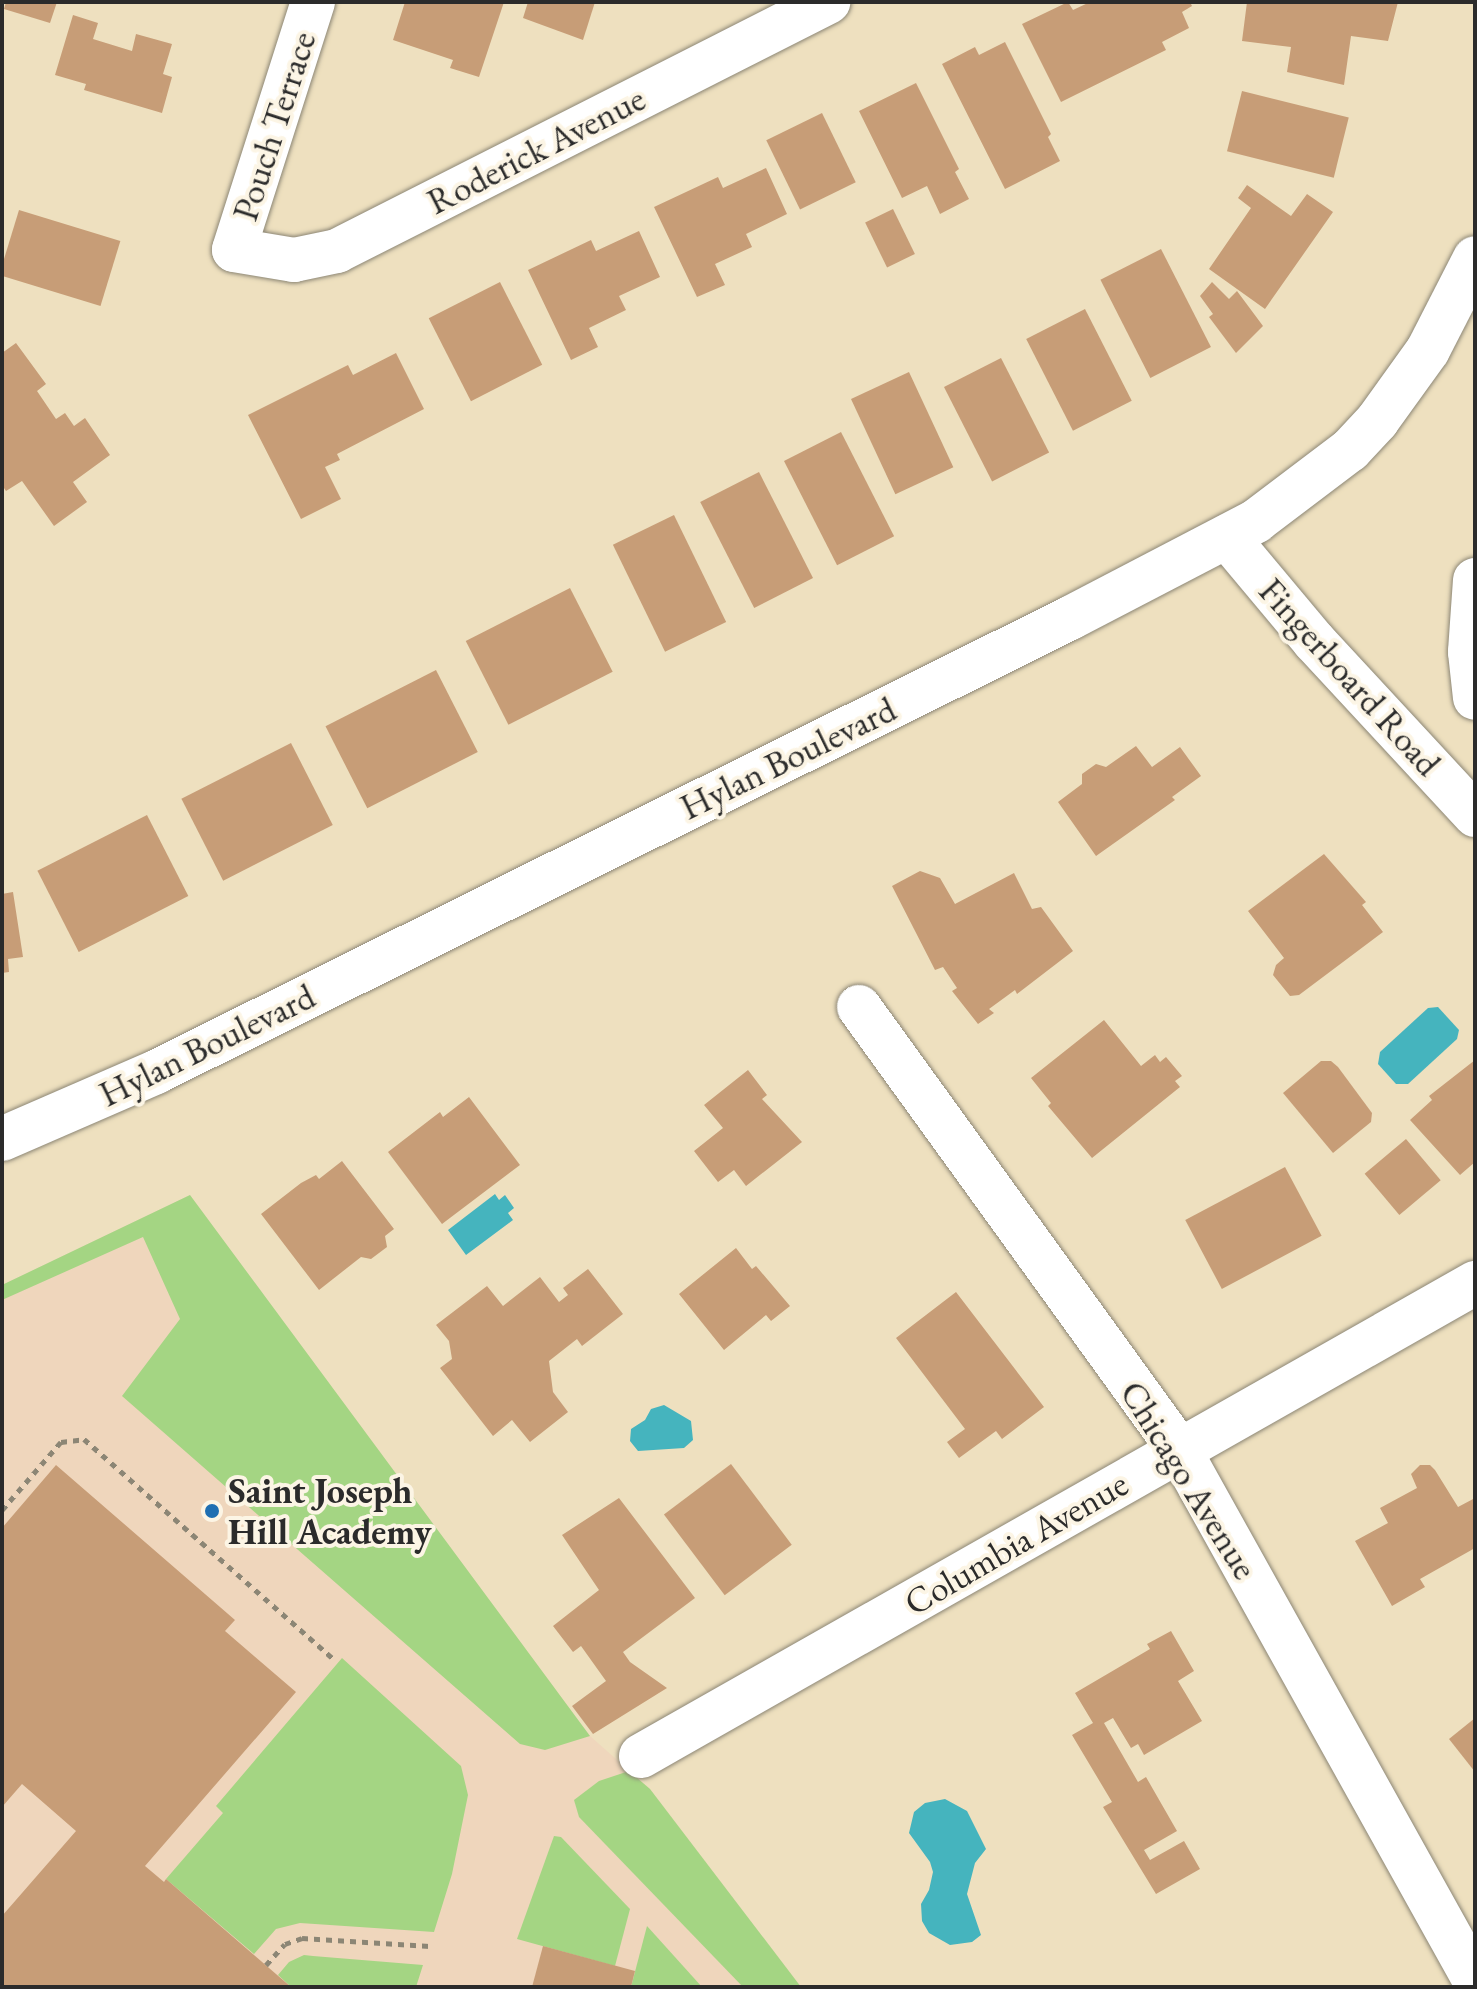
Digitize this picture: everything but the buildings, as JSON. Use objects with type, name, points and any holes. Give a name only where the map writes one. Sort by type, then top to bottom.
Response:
[{"type":"street","name":"Pouch Terrace","points":[[234,250],[313,2]]},
{"type":"street","name":"Roderick Avenue","points":[[234,250],[294,260],[337,251],[828,2]]},
{"type":"street","name":"Hylan Boulevard","points":[[5,1138],[156,1072],[1227,537],[1275,510],[1350,450],[1377,421],[1428,350],[1475,258]]},
{"type":"street","name":"Fingerboard Road","points":[[1227,537],[1314,641],[1475,815]]},
{"type":"street","points":[[1475,580],[1470,652],[1475,698]]},
{"type":"street","name":"Chicago Avenue","points":[[859,1007],[1180,1451],[1475,1981]]},
{"type":"street","name":"Columbia Avenue","points":[[641,1756],[1475,1283]]},
{"type":"path","points":[[2,1510],[61,1442],[84,1439],[335,1660]]},
{"type":"path","points":[[266,1965],[285,1944],[302,1938],[430,1946]]},
{"type":"shaded area","name":"Saint Joseph Hill Academy","points":[[190,1195],[590,1736],[650,1789],[801,1987],[2,1987],[2,1285]]},
{"type":"green space","points":[[190,1195],[590,1736],[545,1750],[520,1744],[122,1396],[180,1319],[143,1237],[2,1300],[2,1285]]},
{"type":"green space","points":[[342,1658],[461,1766],[468,1795],[452,1874],[434,1932],[300,1923],[276,1929],[254,1954],[166,1879],[223,1813],[216,1806]]},
{"type":"green space","points":[[629,1771],[650,1789],[801,1987],[743,1987],[579,1817],[574,1800],[599,1781]]},
{"type":"green space","points":[[554,1836],[561,1837],[630,1909],[615,1966],[517,1939]]},
{"type":"green space","points":[[647,1926],[702,1987],[631,1987]]},
{"type":"green space","points":[[304,1955],[423,1965],[416,1987],[291,1987],[278,1975],[289,1962]]},
{"type":"water","points":[[1438,1007],[1459,1030],[1457,1039],[1408,1084],[1396,1084],[1378,1064],[1380,1052],[1428,1008]]},
{"type":"water","points":[[495,1194],[499,1200],[505,1195],[514,1208],[508,1213],[513,1220],[466,1255],[448,1230]]},
{"type":"water","points":[[664,1405],[691,1421],[693,1440],[684,1448],[638,1451],[630,1441],[631,1429],[645,1420],[651,1409]]},
{"type":"water","points":[[945,1799],[967,1811],[986,1849],[975,1863],[967,1894],[981,1935],[972,1942],[950,1945],[929,1933],[922,1921],[921,1904],[929,1890],[933,1872],[930,1862],[909,1833],[914,1812],[925,1803]]},
{"type":"place","name":"Saint Joseph Hill Academy","points":[[212,1511]]}]
